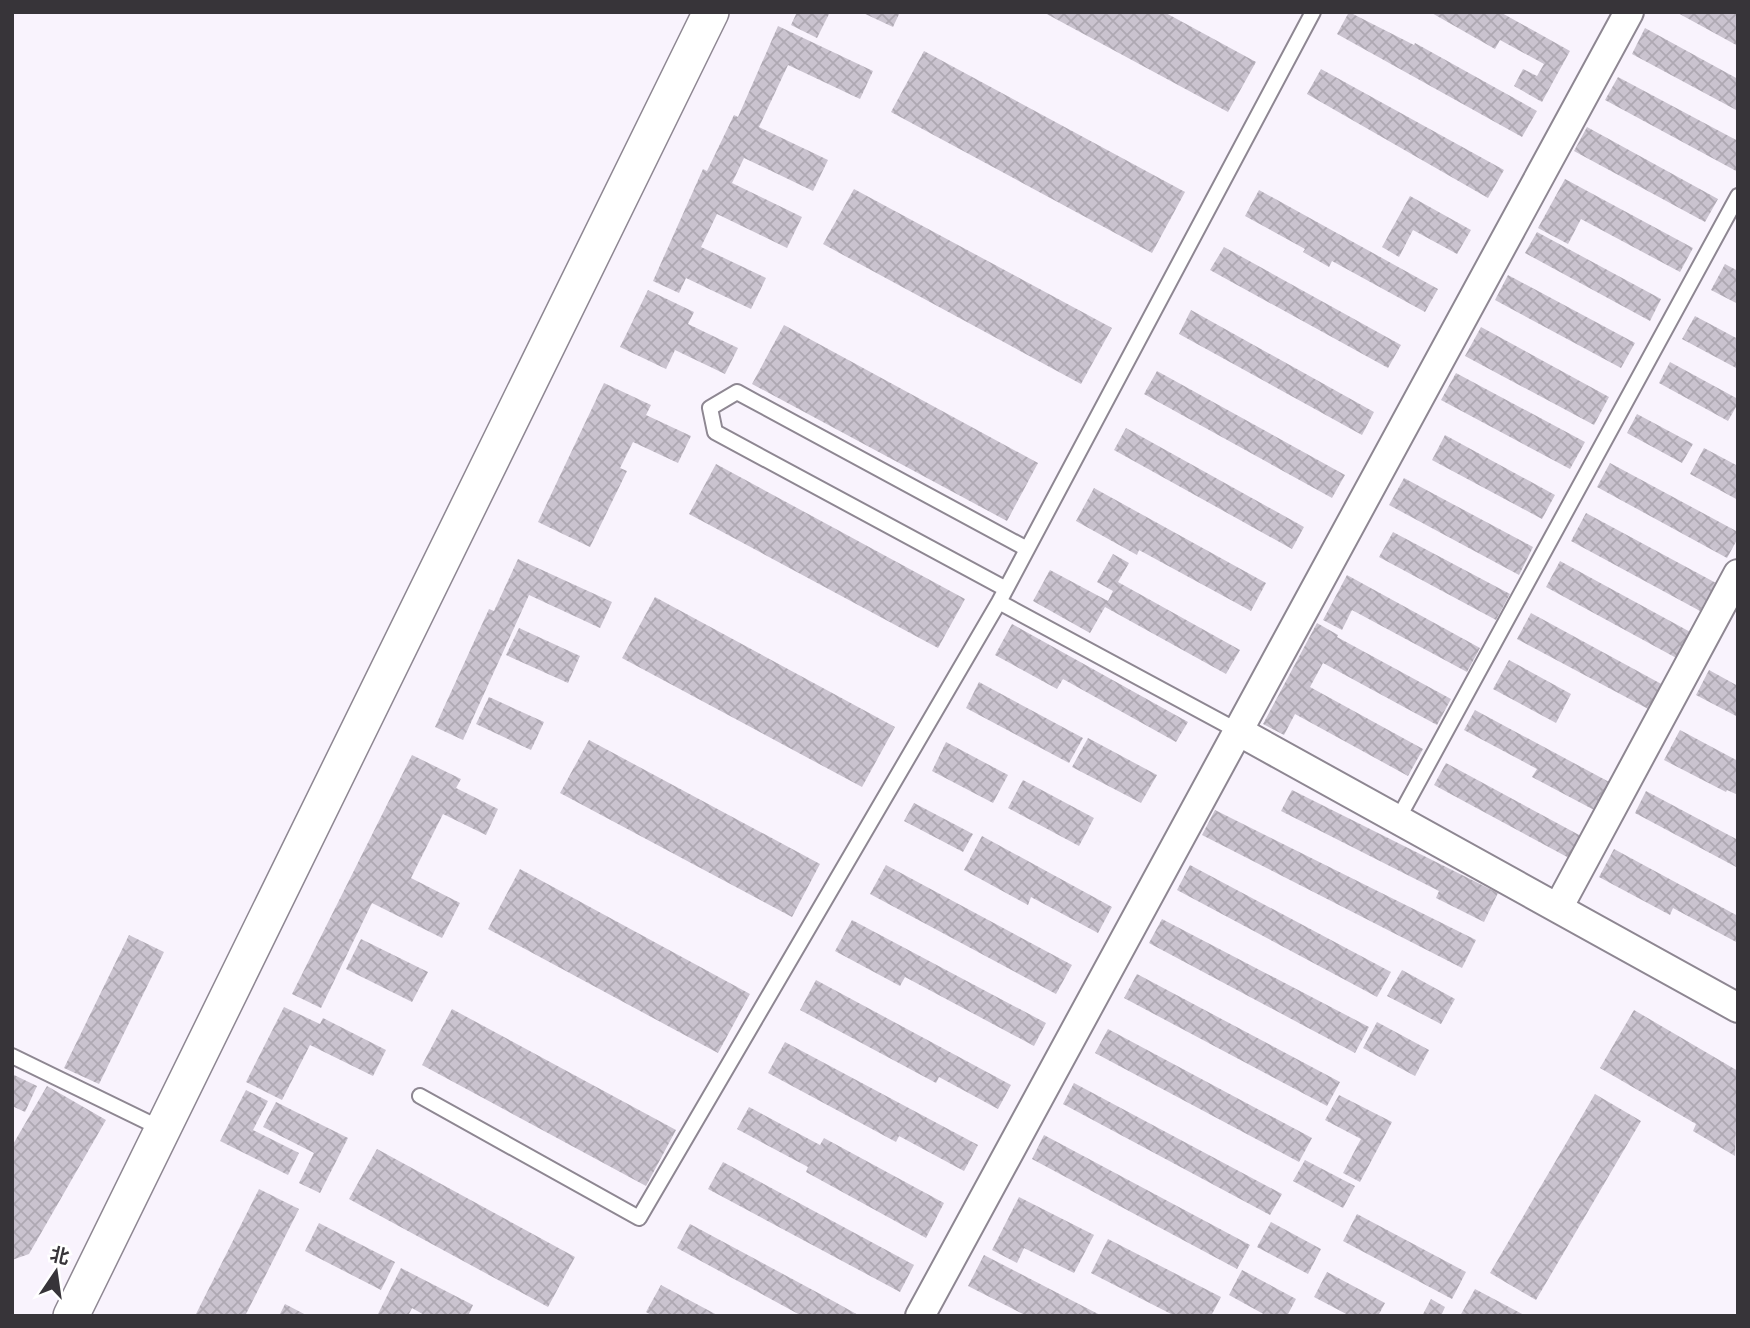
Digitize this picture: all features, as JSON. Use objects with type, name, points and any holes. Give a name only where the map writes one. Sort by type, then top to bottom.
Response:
[{"type":"street","points":[[71,1316],[711,12]]},
{"type":"street","points":[[920,1316],[1629,12]]},
{"type":"street","points":[[1558,908],[1738,574]]},
{"type":"street","points":[[1238,731],[1738,1008]]},
{"type":"lane","points":[[420,1096],[639,1218],[1003,595],[1313,12]]},
{"type":"lane","points":[[1398,819],[1738,196]]},
{"type":"lane","points":[[1027,549],[737,392],[710,408],[715,432],[1238,731]]},
{"type":"lane","points":[[12,1056],[162,1130]]},
{"type":"building","points":[[797,12],[830,12],[817,38],[791,25]]},
{"type":"building","points":[[861,12],[900,12],[893,27]]},
{"type":"building","points":[[1043,12],[1164,12],[1256,62],[1228,112]]},
{"type":"building","points":[[1349,12],[1414,45],[1415,43],[1537,111],[1522,137],[1337,34]]},
{"type":"building","points":[[1430,12],[1500,12],[1570,51],[1542,102],[1514,86],[1523,69],[1537,76],[1544,64],[1500,40],[1495,49]]},
{"type":"building","points":[[1676,12],[1738,13],[1738,46]]},
{"type":"building","points":[[778,26],[873,71],[860,99],[788,65],[759,127],[828,160],[813,191],[744,158],[732,183],[802,217],[787,248],[717,214],[701,247],[766,278],[751,309],[686,278],[679,293],[653,281],[703,169],[707,171],[734,115],[738,117]]},
{"type":"building","points":[[1645,28],[1738,79],[1738,111],[1632,54]]},
{"type":"building","points":[[924,51],[1185,192],[1152,253],[891,112]]},
{"type":"building","points":[[1321,69],[1504,170],[1488,198],[1307,94]]},
{"type":"building","points":[[1618,77],[1738,141],[1738,172],[1605,100]]},
{"type":"building","points":[[1587,127],[1718,199],[1705,222],[1574,151]]},
{"type":"building","points":[[1565,179],[1693,248],[1680,272],[1581,219],[1568,244],[1538,228]]},
{"type":"building","points":[[854,189],[1112,328],[1081,384],[823,244]]},
{"type":"building","points":[[1259,190],[1438,289],[1425,312],[1332,261],[1329,267],[1303,252],[1305,249],[1245,216]]},
{"type":"building","points":[[1410,196],[1471,230],[1457,254],[1413,230],[1399,257],[1382,247]]},
{"type":"building","points":[[1537,232],[1661,299],[1650,321],[1525,253]]},
{"type":"building","points":[[1224,247],[1401,345],[1388,368],[1210,270]]},
{"type":"building","points":[[1725,264],[1738,271],[1738,304],[1711,290]]},
{"type":"building","points":[[1508,275],[1635,343],[1621,368],[1495,300]]},
{"type":"building","points":[[648,290],[694,312],[688,324],[738,348],[725,374],[675,350],[666,369],[620,347]]},
{"type":"building","points":[[1191,310],[1374,412],[1362,435],[1179,334]]},
{"type":"building","points":[[1695,316],[1738,339],[1738,369],[1682,339]]},
{"type":"building","points":[[784,325],[1038,463],[1007,521],[752,384]]},
{"type":"building","points":[[1481,327],[1609,397],[1594,425],[1465,356]]},
{"type":"building","points":[[1670,362],[1738,399],[1738,408],[1736,407],[1728,421],[1659,383]]},
{"type":"building","points":[[1157,371],[1345,475],[1332,498],[1144,394]]},
{"type":"building","points":[[1456,373],[1585,442],[1570,469],[1441,400]]},
{"type":"building","points":[[604,383],[651,405],[646,415],[691,436],[678,463],[633,442],[620,468],[627,471],[590,547],[538,522]]},
{"type":"building","points":[[1637,414],[1693,444],[1682,463],[1627,433]]},
{"type":"building","points":[[1126,428],[1304,527],[1292,549],[1114,450]]},
{"type":"building","points":[[1445,435],[1555,495],[1542,519],[1432,460]]},
{"type":"building","points":[[1704,448],[1738,466],[1738,500],[1690,474]]},
{"type":"building","points":[[1610,463],[1738,532],[1738,538],[1727,558],[1597,487]]},
{"type":"building","points":[[716,464],[965,599],[938,648],[689,514]]},
{"type":"building","points":[[1404,478],[1533,547],[1519,575],[1389,505]]},
{"type":"building","points":[[1094,488],[1266,583],[1251,611],[1139,550],[1137,555],[1076,521]]},
{"type":"building","points":[[1586,513],[1716,583],[1700,611],[1571,541]]},
{"type":"building","points":[[1393,532],[1510,594],[1496,620],[1379,557]]},
{"type":"building","points":[[1113,554],[1129,563],[1118,582],[1240,650],[1226,674],[1105,607],[1090,633],[1033,601],[1050,570],[1108,601],[1113,591],[1097,582]]},
{"type":"building","points":[[518,559],[612,602],[600,628],[529,595],[463,740],[435,727],[489,609],[494,611]]},
{"type":"building","points":[[1560,561],[1694,634],[1680,660],[1546,587]]},
{"type":"building","points":[[1347,575],[1480,648],[1467,672],[1352,610],[1342,630],[1323,620]]},
{"type":"building","points":[[655,597],[895,727],[862,787],[622,658]]},
{"type":"building","points":[[1531,613],[1665,686],[1652,711],[1517,639]]},
{"type":"building","points":[[1317,623],[1338,635],[1337,637],[1451,699],[1437,725],[1323,663],[1310,687],[1423,749],[1408,776],[1295,714],[1284,735],[1263,724]]},
{"type":"building","points":[[1012,624],[1188,722],[1176,742],[1063,679],[1057,689],[995,655]]},
{"type":"building","points":[[519,628],[580,656],[568,683],[506,655]]},
{"type":"building","points":[[1509,660],[1571,694],[1556,723],[1493,689]]},
{"type":"building","points":[[1709,670],[1738,686],[1738,717],[1696,695]]},
{"type":"building","points":[[979,682],[1083,738],[1069,763],[966,708]]},
{"type":"building","points":[[489,697],[544,722],[531,750],[476,724]]},
{"type":"building","points":[[1475,710],[1611,783],[1596,811],[1532,777],[1537,769],[1464,730]]},
{"type":"building","points":[[1680,730],[1738,761],[1738,795],[1727,790],[1726,792],[1664,760]]},
{"type":"building","points":[[1088,738],[1157,775],[1141,803],[1072,767]]},
{"type":"building","points":[[589,740],[820,864],[792,917],[560,793]]},
{"type":"building","points":[[946,742],[1008,775],[993,803],[932,771]]},
{"type":"building","points":[[412,755],[461,779],[456,788],[498,809],[486,835],[443,814],[411,878],[460,903],[442,938],[372,903],[321,1008],[292,994]]},
{"type":"building","points":[[1446,763],[1581,836],[1569,858],[1434,785]]},
{"type":"building","points":[[1023,780],[1094,818],[1079,846],[1008,808]]},
{"type":"building","points":[[1292,790],[1498,893],[1484,922],[1436,898],[1439,891],[1281,811]]},
{"type":"building","points":[[1646,791],[1738,840],[1738,868],[1635,813]]},
{"type":"building","points":[[914,803],[973,834],[963,852],[904,821]]},
{"type":"building","points":[[1215,810],[1476,940],[1462,968],[1202,835]]},
{"type":"building","points":[[982,836],[1112,907],[1098,933],[1031,897],[1028,905],[964,870]]},
{"type":"building","points":[[1614,849],[1738,916],[1738,943],[1673,908],[1670,915],[1599,877]]},
{"type":"building","points":[[886,865],[1072,965],[1056,994],[870,894]]},
{"type":"building","points":[[1190,865],[1391,972],[1377,997],[1177,890]]},
{"type":"building","points":[[520,869],[750,994],[718,1053],[488,929]]},
{"type":"building","points":[[1162,919],[1369,1027],[1355,1053],[1149,943]]},
{"type":"building","points":[[852,920],[1046,1023],[1034,1046],[905,977],[900,986],[835,951]]},
{"type":"building","points":[[129,935],[164,952],[99,1084],[64,1068]]},
{"type":"building","points":[[361,939],[428,972],[412,1002],[346,969]]},
{"type":"building","points":[[1402,970],[1455,999],[1441,1024],[1387,996]]},
{"type":"building","points":[[1137,974],[1340,1082],[1327,1106],[1124,998]]},
{"type":"building","points":[[816,980],[1011,1085],[998,1109],[939,1077],[936,1083],[800,1010]]},
{"type":"building","points":[[284,1007],[320,1024],[323,1018],[386,1050],[373,1076],[310,1045],[282,1100],[246,1082]]},
{"type":"building","points":[[452,1009],[676,1130],[646,1186],[422,1065]]},
{"type":"building","points":[[1634,1010],[1738,1071],[1735,1156],[1693,1131],[1696,1124],[1600,1068]]},
{"type":"building","points":[[1377,1022],[1429,1050],[1415,1076],[1363,1048]]},
{"type":"building","points":[[1108,1029],[1312,1138],[1299,1162],[1095,1053]]},
{"type":"building","points":[[785,1042],[978,1145],[964,1171],[899,1136],[896,1142],[768,1073]]},
{"type":"building","points":[[12,1074],[37,1086],[25,1112],[12,1106]]},
{"type":"building","points":[[1074,1083],[1282,1194],[1270,1215],[1063,1104]]},
{"type":"building","points":[[47,1086],[106,1120],[29,1254],[12,1260],[12,1146]]},
{"type":"building","points":[[246,1090],[268,1101],[253,1130],[299,1153],[288,1175],[220,1141]]},
{"type":"building","points":[[1595,1094],[1641,1121],[1536,1300],[1490,1273]]},
{"type":"building","points":[[1339,1095],[1392,1122],[1360,1182],[1343,1173],[1361,1139],[1325,1120]]},
{"type":"building","points":[[276,1102],[348,1138],[320,1193],[299,1183],[314,1153],[263,1127]]},
{"type":"building","points":[[749,1107],[820,1145],[824,1138],[944,1203],[926,1238],[806,1172],[808,1167],[737,1129]]},
{"type":"building","points":[[1044,1135],[1250,1245],[1237,1269],[1032,1159]]},
{"type":"building","points":[[377,1149],[575,1257],[548,1307],[349,1199]]},
{"type":"building","points":[[1305,1160],[1355,1186],[1343,1208],[1293,1181]]},
{"type":"building","points":[[723,1162],[914,1265],[900,1292],[708,1189]]},
{"type":"building","points":[[259,1189],[299,1209],[245,1316],[195,1316]]},
{"type":"building","points":[[1019,1197],[1094,1235],[1074,1273],[1024,1248],[1017,1263],[992,1250]]},
{"type":"building","points":[[1357,1214],[1466,1272],[1452,1299],[1343,1241]]},
{"type":"building","points":[[1271,1222],[1321,1249],[1308,1274],[1257,1247]]},
{"type":"building","points":[[319,1223],[395,1262],[381,1290],[305,1251]]},
{"type":"building","points":[[690,1224],[860,1316],[802,1316],[677,1248]]},
{"type":"building","points":[[1108,1239],[1221,1297],[1211,1316],[1175,1316],[1091,1273]]},
{"type":"building","points":[[984,1255],[1102,1316],[1027,1316],[968,1286]]},
{"type":"building","points":[[401,1268],[473,1305],[468,1316],[426,1316],[412,1308],[408,1316],[377,1316]]},
{"type":"building","points":[[1242,1270],[1296,1299],[1287,1316],[1267,1316],[1229,1295]]},
{"type":"building","points":[[1327,1272],[1385,1303],[1378,1316],[1350,1316],[1314,1297]]},
{"type":"building","points":[[661,1285],[719,1316],[653,1316],[646,1312]]},
{"type":"building","points":[[1475,1289],[1526,1316],[1460,1316]]},
{"type":"building","points":[[1431,1299],[1445,1307],[1441,1316],[1422,1316]]},
{"type":"building","points":[[285,1304],[308,1316],[279,1316]]}]
